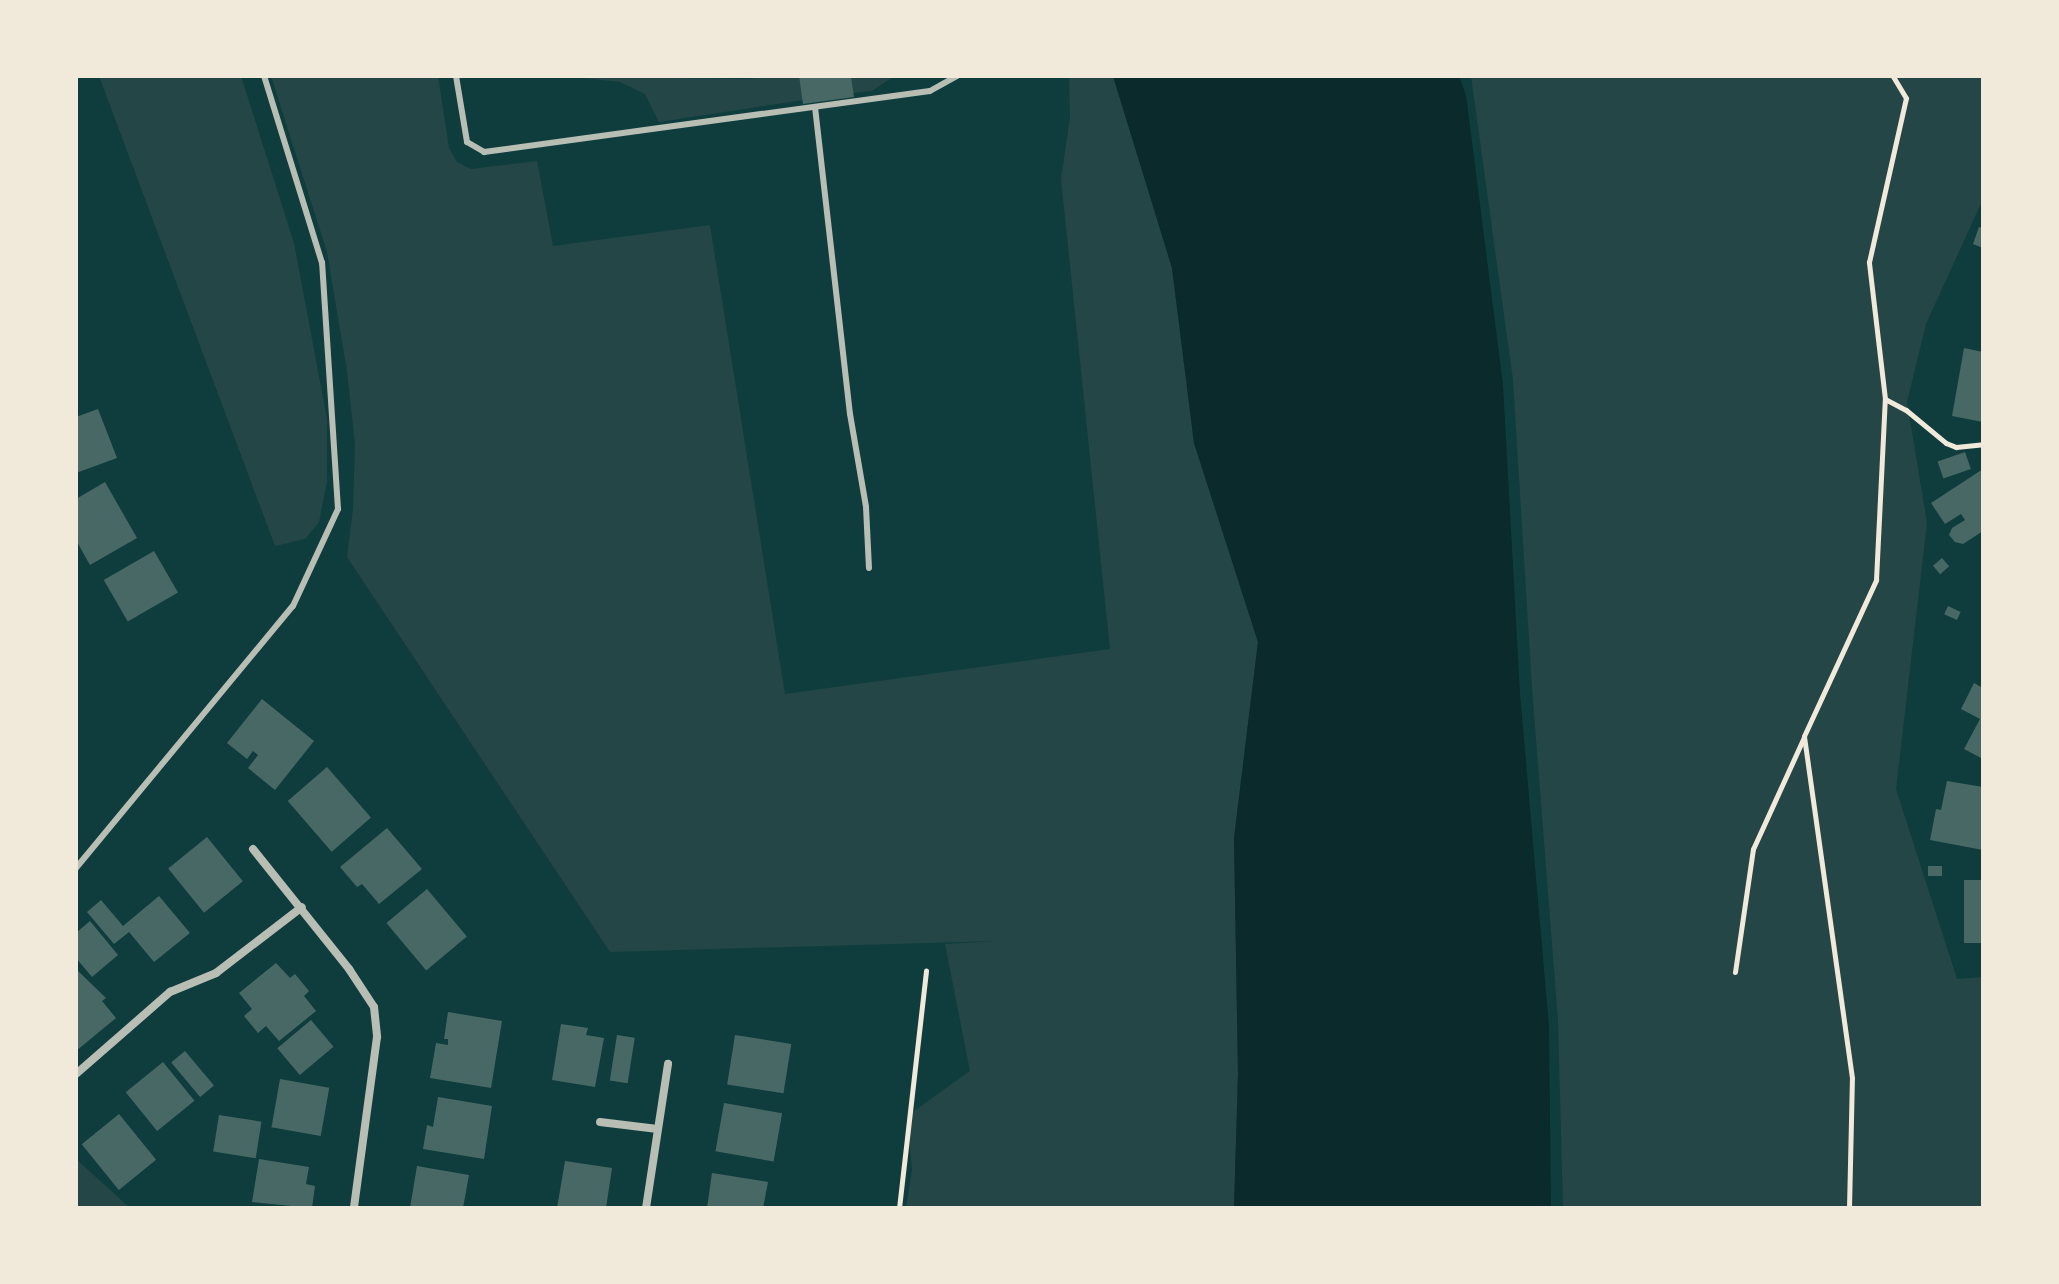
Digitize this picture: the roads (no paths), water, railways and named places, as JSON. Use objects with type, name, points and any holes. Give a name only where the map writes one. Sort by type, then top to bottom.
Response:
[{"type":"street","points":[[253,849],[302,907],[374,1007],[377,1037],[354,1208]]},
{"type":"street","points":[[76,1074],[170,992],[216,973],[302,907]]},
{"type":"street","points":[[646,1208],[668,1064]]},
{"type":"street","points":[[600,1122],[658,1129]]},
{"type":"lane","points":[[76,868],[293,606],[338,509],[322,263],[264,76]]},
{"type":"lane","points":[[456,76],[467,142],[484,152],[930,91],[957,76]]},
{"type":"lane","points":[[815,107],[850,414],[866,507],[869,568]]}]
